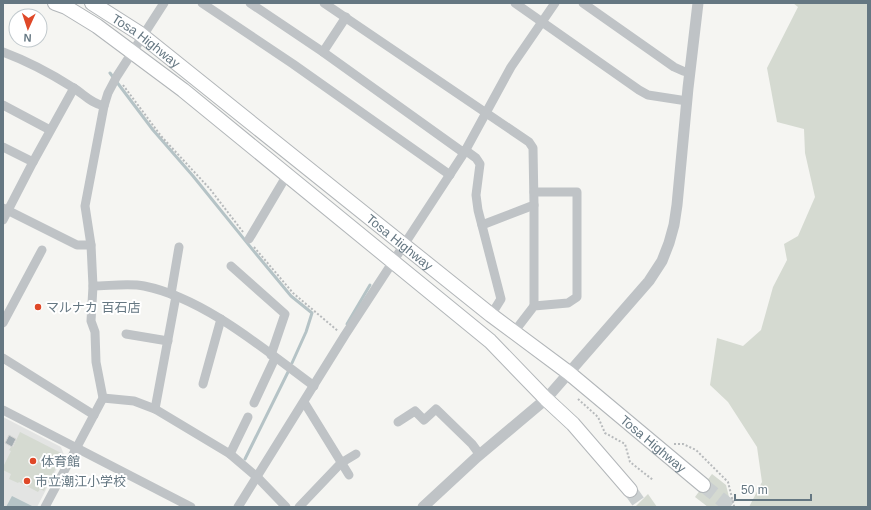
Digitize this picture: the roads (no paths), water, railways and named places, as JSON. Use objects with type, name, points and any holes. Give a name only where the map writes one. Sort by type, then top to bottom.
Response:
[{"type":"highway","name":"Tosa Highway","points":[[55,3],[66,7],[97,26],[183,90],[490,341],[546,399],[573,424],[630,490]]},
{"type":"highway","name":"Tosa Highway","points":[[92,3],[143,36],[491,315],[569,373],[704,485]]},
{"type":"street","points":[[45,507],[103,398],[96,362],[95,332],[91,321],[91,245],[85,206],[104,106],[108,93],[117,76],[164,3]]},
{"type":"street","points":[[202,3],[293,64],[450,175]]},
{"type":"street","points":[[250,3],[323,52],[465,152],[476,158],[480,164],[476,194],[478,210],[501,299],[491,315]]},
{"type":"street","points":[[324,3],[529,142],[533,148],[534,306],[514,332]]},
{"type":"street","points":[[515,3],[639,90],[648,95],[687,100]]},
{"type":"street","points":[[238,507],[345,335],[405,246],[465,152],[485,112],[511,67],[555,3]]},
{"type":"street","points":[[583,3],[674,67],[683,72],[690,73]]},
{"type":"street","points":[[422,507],[546,399],[649,281],[662,261],[669,243],[677,205],[698,3]]},
{"type":"street","points":[[323,52],[346,17]]},
{"type":"street","points":[[3,52],[44,70],[74,88],[95,104],[104,106]]},
{"type":"street","points":[[3,220],[5,209],[74,88]]},
{"type":"street","points":[[3,105],[50,130]]},
{"type":"street","points":[[3,147],[33,162]]},
{"type":"street","points":[[249,240],[287,174]]},
{"type":"street","points":[[534,192],[576,192],[577,207],[577,297],[568,303],[534,306]]},
{"type":"street","points":[[482,225],[534,205]]},
{"type":"street","points":[[5,209],[77,245],[91,245]]},
{"type":"street","points":[[155,409],[168,341],[179,247]]},
{"type":"street","points":[[3,323],[42,250]]},
{"type":"street","points":[[231,266],[286,314],[273,356],[254,403]]},
{"type":"street","points":[[92,286],[142,286],[173,295],[221,318],[314,386]]},
{"type":"street","points":[[203,384],[221,318]]},
{"type":"street","points":[[126,334],[168,341]]},
{"type":"street","points":[[3,358],[94,415]]},
{"type":"street","points":[[103,398],[134,401],[155,409],[230,454],[257,477],[286,507]]},
{"type":"street","points":[[304,402],[349,475]]},
{"type":"street","points":[[398,422],[415,411],[424,420],[436,409],[472,444],[480,455]]},
{"type":"street","points":[[3,410],[191,507]]},
{"type":"street","points":[[230,454],[248,417]]},
{"type":"street","points":[[299,507],[341,463],[356,454]]},
{"type":"waterway","points":[[110,73],[153,130],[193,176],[291,296],[312,313],[306,332],[292,363]]},
{"type":"waterway","points":[[347,324],[370,285]]},
{"type":"waterway","points":[[245,459],[288,372]]},
{"type":"tunnel","points":[[703,485],[731,507]]},
{"type":"tunnel","points":[[630,490],[642,507]]},
{"type":"place","name":"マルナカ 百石店","points":[[38,307]]},
{"type":"place","name":"体育館","points":[[33,461]]},
{"type":"place","name":"市立潮江小学校","points":[[27,481]]}]
